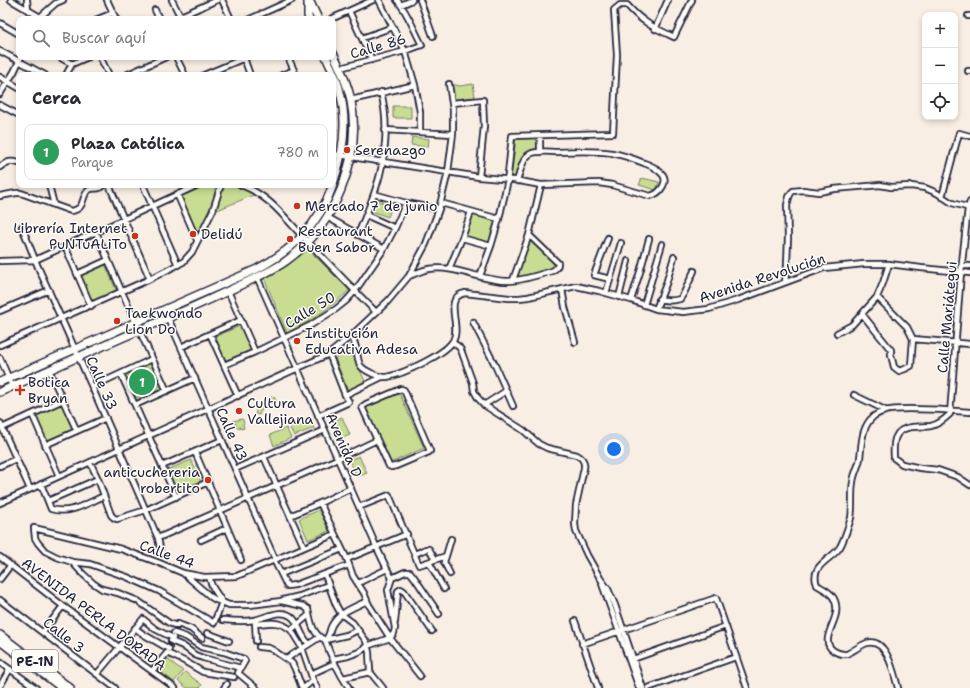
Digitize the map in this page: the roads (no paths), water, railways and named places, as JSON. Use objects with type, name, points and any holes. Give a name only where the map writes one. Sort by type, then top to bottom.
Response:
[{"type":"main road","points":[[308,0],[308,16]]},
{"type":"main road","points":[[308,0],[316,16]]},
{"type":"main road","points":[[0,382],[257,269],[305,239],[327,217],[335,204],[347,173],[351,157],[353,118],[351,100],[336,59]]},
{"type":"main road","points":[[327,60],[331,72]]},
{"type":"main road","points":[[336,89],[344,108],[341,155],[336,177]]},
{"type":"main road","points":[[0,392],[269,272],[295,255],[318,216],[332,188]]},
{"type":"main road","name":"PE-1N","points":[[0,635],[70,688]]},
{"type":"main road","name":"PE-1N","points":[[0,641],[62,688]]},
{"type":"street","points":[[11,0],[37,16]]},
{"type":"street","points":[[27,0],[28,10]]},
{"type":"street","points":[[42,16],[56,3],[63,0]]},
{"type":"street","points":[[107,0],[114,16]]},
{"type":"street","points":[[172,0],[180,16],[217,0]]},
{"type":"street","points":[[222,0],[230,16]]},
{"type":"street","points":[[257,16],[292,0]]},
{"type":"street","points":[[336,17],[373,0]]},
{"type":"street","points":[[379,0],[405,50],[415,85],[420,112],[420,131]]},
{"type":"street","points":[[397,0],[401,5],[412,0]]},
{"type":"street","points":[[420,0],[433,36]]},
{"type":"street","points":[[655,29],[668,0]]},
{"type":"street","points":[[480,276],[499,219],[508,180],[512,136],[613,133],[617,55],[614,10],[620,5],[627,5],[641,19],[655,29],[674,37],[692,0]]},
{"type":"street","name":"Calle 86","points":[[340,68],[422,45],[401,5]]},
{"type":"street","points":[[155,10],[158,16]]},
{"type":"street","points":[[349,11],[372,60]]},
{"type":"street","points":[[106,16],[113,13]]},
{"type":"street","points":[[0,23],[16,32]]},
{"type":"street","points":[[362,38],[393,27]]},
{"type":"street","points":[[0,51],[16,57]]},
{"type":"street","points":[[0,94],[19,60]]},
{"type":"street","points":[[22,60],[40,72]]},
{"type":"street","points":[[65,60],[72,64]]},
{"type":"street","points":[[68,72],[72,64],[81,60]]},
{"type":"street","points":[[102,60],[108,72]]},
{"type":"street","points":[[133,72],[159,60]]},
{"type":"street","points":[[178,60],[184,72]]},
{"type":"street","points":[[216,72],[241,60]]},
{"type":"street","points":[[246,60],[249,72]]},
{"type":"street","points":[[289,60],[294,70],[289,72]]},
{"type":"street","points":[[0,77],[16,86]]},
{"type":"street","points":[[0,503],[329,354],[351,336],[388,301],[409,276],[426,244],[441,203],[448,172],[453,134],[452,103],[449,84]]},
{"type":"street","points":[[351,100],[415,85]]},
{"type":"street","points":[[358,235],[376,188],[382,162],[385,113],[381,92]]},
{"type":"street","points":[[452,103],[483,100],[484,126],[479,176]]},
{"type":"street","points":[[0,105],[16,113]]},
{"type":"street","points":[[385,130],[453,134]]},
{"type":"street","points":[[942,196],[958,133],[970,136]]},
{"type":"street","points":[[540,136],[540,152]]},
{"type":"street","points":[[336,154],[541,185],[599,183],[612,185],[650,196],[659,192],[664,185],[665,179],[663,174],[654,168],[635,159],[612,153],[540,152],[527,156],[516,181]]},
{"type":"street","points":[[0,167],[9,161],[16,162]]},
{"type":"street","points":[[513,280],[529,235],[541,185]]},
{"type":"street","points":[[785,282],[787,258],[787,204],[793,190],[819,192],[834,189],[880,185],[891,187],[911,186],[925,188],[952,202],[969,208]]},
{"type":"street","points":[[50,188],[54,205]]},
{"type":"street","points":[[0,196],[21,193],[71,211],[80,207],[88,190],[92,188],[102,188]]},
{"type":"street","points":[[110,188],[150,280]]},
{"type":"street","points":[[144,188],[178,265]]},
{"type":"street","points":[[0,261],[35,260],[191,188]]},
{"type":"street","points":[[0,345],[150,280],[183,262],[192,252],[213,210],[220,188]]},
{"type":"street","points":[[254,188],[270,202],[376,312]]},
{"type":"street","points":[[177,194],[197,240]]},
{"type":"street","points":[[374,194],[406,203],[439,209]]},
{"type":"street","name":"Calle Mariátegui","points":[[951,410],[961,272],[970,202]]},
{"type":"street","name":"Calle 50","points":[[224,365],[311,325],[346,301],[355,291],[384,249],[396,228],[406,203]]},
{"type":"street","points":[[441,203],[499,219]]},
{"type":"street","points":[[449,270],[471,212]]},
{"type":"street","points":[[366,215],[396,228]]},
{"type":"street","points":[[327,217],[384,249]]},
{"type":"street","name":"Calle 33","points":[[22,227],[35,260],[146,510],[158,538],[160,548]]},
{"type":"street","points":[[96,232],[167,391]]},
{"type":"street","points":[[409,276],[430,268],[440,268],[504,281],[556,269],[558,263],[555,259],[529,235]]},
{"type":"street","points":[[462,238],[491,246]]},
{"type":"street","points":[[608,238],[594,275],[610,279]]},
{"type":"street","points":[[631,300],[649,239]]},
{"type":"street","points":[[606,293],[621,244]]},
{"type":"street","points":[[644,305],[662,244]]},
{"type":"street","points":[[65,246],[91,306]]},
{"type":"street","points":[[656,309],[666,284],[674,257]]},
{"type":"street","points":[[77,274],[108,260]]},
{"type":"street","points":[[619,297],[628,261]]},
{"type":"street","name":"Avenida Revolución","points":[[452,342],[456,332],[454,306],[456,298],[460,294],[465,293],[519,298],[576,286],[631,300],[656,309],[683,312],[709,309],[738,300],[824,268],[864,264],[889,264],[970,273]]},
{"type":"street","points":[[837,333],[852,326],[877,297],[889,264]]},
{"type":"street","points":[[962,266],[970,266]]},
{"type":"street","points":[[659,299],[666,301],[680,299],[694,270]]},
{"type":"street","name":"Avenida D","points":[[257,277],[376,546],[392,578]]},
{"type":"street","points":[[562,289],[565,307],[575,342]]},
{"type":"street","points":[[0,311],[49,290]]},
{"type":"street","points":[[228,291],[255,352]]},
{"type":"street","points":[[862,314],[891,350],[894,367],[899,371],[911,366],[913,340],[907,327],[877,297]]},
{"type":"street","name":"Calle 43","points":[[168,318],[287,586],[294,586],[325,575]]},
{"type":"street","points":[[181,347],[241,320]]},
{"type":"street","points":[[473,322],[494,363],[513,406]]},
{"type":"street","points":[[210,334],[238,396]]},
{"type":"street","points":[[351,336],[355,344],[360,365],[368,371],[382,377]]},
{"type":"street","points":[[913,340],[970,344]]},
{"type":"street","points":[[345,395],[382,377],[400,373],[426,361],[439,354],[452,342],[461,350],[473,383],[474,391],[484,405],[523,430],[539,444],[547,448],[578,455],[583,459],[585,464],[577,498],[575,527],[579,539],[600,578],[613,598],[621,631],[639,688]]},
{"type":"street","points":[[318,416],[349,402],[329,354]]},
{"type":"street","points":[[0,358],[12,386]]},
{"type":"street","points":[[92,387],[152,359]]},
{"type":"street","points":[[49,370],[77,431]]},
{"type":"street","points":[[120,374],[176,497]]},
{"type":"street","points":[[135,405],[195,378]]},
{"type":"street","points":[[403,389],[430,452],[391,467],[389,466],[377,440],[362,407],[403,389]]},
{"type":"street","points":[[484,405],[506,391]]},
{"type":"street","points":[[854,395],[885,410]]},
{"type":"street","points":[[30,489],[1,425],[32,414],[63,400]]},
{"type":"street","points":[[898,688],[885,650],[879,644],[873,642],[868,643],[847,654],[836,652],[830,647],[828,639],[836,617],[836,605],[831,594],[817,585],[815,577],[817,569],[839,548],[844,538],[851,518],[853,479],[860,460],[865,428],[874,416],[885,410],[897,409],[951,410],[970,412]]},
{"type":"street","points":[[951,410],[950,414],[942,421],[932,426],[910,427],[901,431],[894,439],[894,458],[902,464],[938,470],[958,477],[970,485]]},
{"type":"street","points":[[32,414],[59,476]]},
{"type":"street","points":[[46,445],[106,418]]},
{"type":"street","points":[[235,469],[325,430]]},
{"type":"street","points":[[162,466],[222,440]]},
{"type":"street","points":[[158,538],[377,440]]},
{"type":"street","points":[[195,452],[241,560]]},
{"type":"street","points":[[264,456],[304,547]]},
{"type":"street","points":[[0,466],[16,459]]},
{"type":"street","points":[[90,462],[111,515],[117,519],[146,510],[208,482]]},
{"type":"street","points":[[48,501],[98,479]]},
{"type":"street","points":[[41,484],[52,509],[57,511],[63,511],[84,505],[104,496]]},
{"type":"street","points":[[290,516],[351,488]]},
{"type":"street","points":[[359,507],[389,495],[420,564],[446,556]]},
{"type":"street","points":[[320,503],[367,601],[390,638],[420,676]]},
{"type":"street","name":"Calle 44","points":[[72,562],[57,558],[45,551],[35,538],[34,528],[121,549],[157,562],[183,574],[204,577],[237,576],[335,534]]},
{"type":"street","points":[[201,540],[227,528]]},
{"type":"street","points":[[347,559],[406,534]]},
{"type":"street","points":[[450,574],[444,562],[451,539]]},
{"type":"street","points":[[281,574],[342,548]]},
{"type":"street","points":[[415,554],[429,549],[435,559]]},
{"type":"street","name":"AVENIDA PERLA DORADA","points":[[0,558],[174,688]]},
{"type":"street","points":[[72,562],[90,564],[160,590],[214,623],[222,602]]},
{"type":"street","points":[[72,562],[83,574],[102,589],[118,593],[138,601],[169,623],[192,629],[202,638]]},
{"type":"street","points":[[429,562],[444,589]]},
{"type":"street","points":[[349,565],[325,575],[336,605],[341,614],[353,623],[366,641],[369,652],[370,672],[383,688]]},
{"type":"street","points":[[0,579],[10,566]]},
{"type":"street","points":[[358,583],[387,569]]},
{"type":"street","points":[[395,628],[388,590],[392,578],[405,572],[410,572],[439,614]]},
{"type":"street","points":[[183,574],[211,597],[229,605],[281,601],[300,596],[328,585]]},
{"type":"street","points":[[211,577],[210,584],[222,602]]},
{"type":"street","points":[[311,674],[334,661],[359,652],[367,646],[390,638],[394,634],[398,591],[404,590],[432,631]]},
{"type":"street","points":[[582,644],[716,598],[746,688]]},
{"type":"street","name":"Calle 3","points":[[0,600],[115,688]]},
{"type":"street","points":[[281,601],[303,606],[308,609],[313,628],[320,637],[325,640],[329,652],[349,688]]},
{"type":"street","points":[[325,640],[328,638],[332,624],[341,614],[367,601]]},
{"type":"street","points":[[43,632],[63,606]]},
{"type":"street","points":[[255,622],[269,615],[280,613],[287,614],[298,624],[302,635],[309,644]]},
{"type":"street","points":[[291,630],[310,615]]},
{"type":"street","points":[[97,674],[142,619],[155,629],[173,637],[195,655],[240,668]]},
{"type":"street","points":[[223,620],[277,622],[285,625],[291,630],[302,648],[317,688]]},
{"type":"street","points":[[255,622],[256,642]]},
{"type":"street","points":[[574,622],[598,688]]},
{"type":"street","points":[[633,659],[726,626]]},
{"type":"street","points":[[136,628],[143,634],[169,649]]},
{"type":"street","points":[[325,640],[347,635],[358,630]]},
{"type":"street","points":[[621,631],[643,688]]},
{"type":"street","points":[[207,633],[229,641]]},
{"type":"street","points":[[173,637],[186,637],[201,647],[244,658],[245,661],[238,673],[256,688]]},
{"type":"street","points":[[287,659],[320,637]]},
{"type":"street","points":[[259,647],[269,648],[292,663],[303,688],[313,680]]},
{"type":"street","points":[[152,671],[167,653],[203,672],[234,677]]},
{"type":"street","points":[[648,688],[736,657]]},
{"type":"street","points":[[0,662],[36,688]]},
{"type":"street","points":[[0,686],[10,669]]},
{"type":"street","points":[[343,678],[370,672]]},
{"type":"place","name":"Serenazgo","points":[[347,150]]},
{"type":"place","name":"Mercado 7 de junio","points":[[297,206]]},
{"type":"place","name":"Delidú","points":[[193,234]]},
{"type":"place","name":"Librería Internet PuNTuALiTo","points":[[135,236]]},
{"type":"place","name":"Restaurant Buen Sabor","points":[[290,239]]},
{"type":"place","name":"Taekwondo Lion Do","points":[[117,321]]},
{"type":"place","name":"Institución Educativa Adesa","points":[[297,341]]},
{"type":"place","name":"Plaza Católica","points":[[142,382]]},
{"type":"place","name":"Botica Bryan","points":[[20,390]]},
{"type":"place","name":"Cultura Vallejiana","points":[[239,411]]},
{"type":"place","name":"anticuchereria robertito","points":[[208,480]]}]
